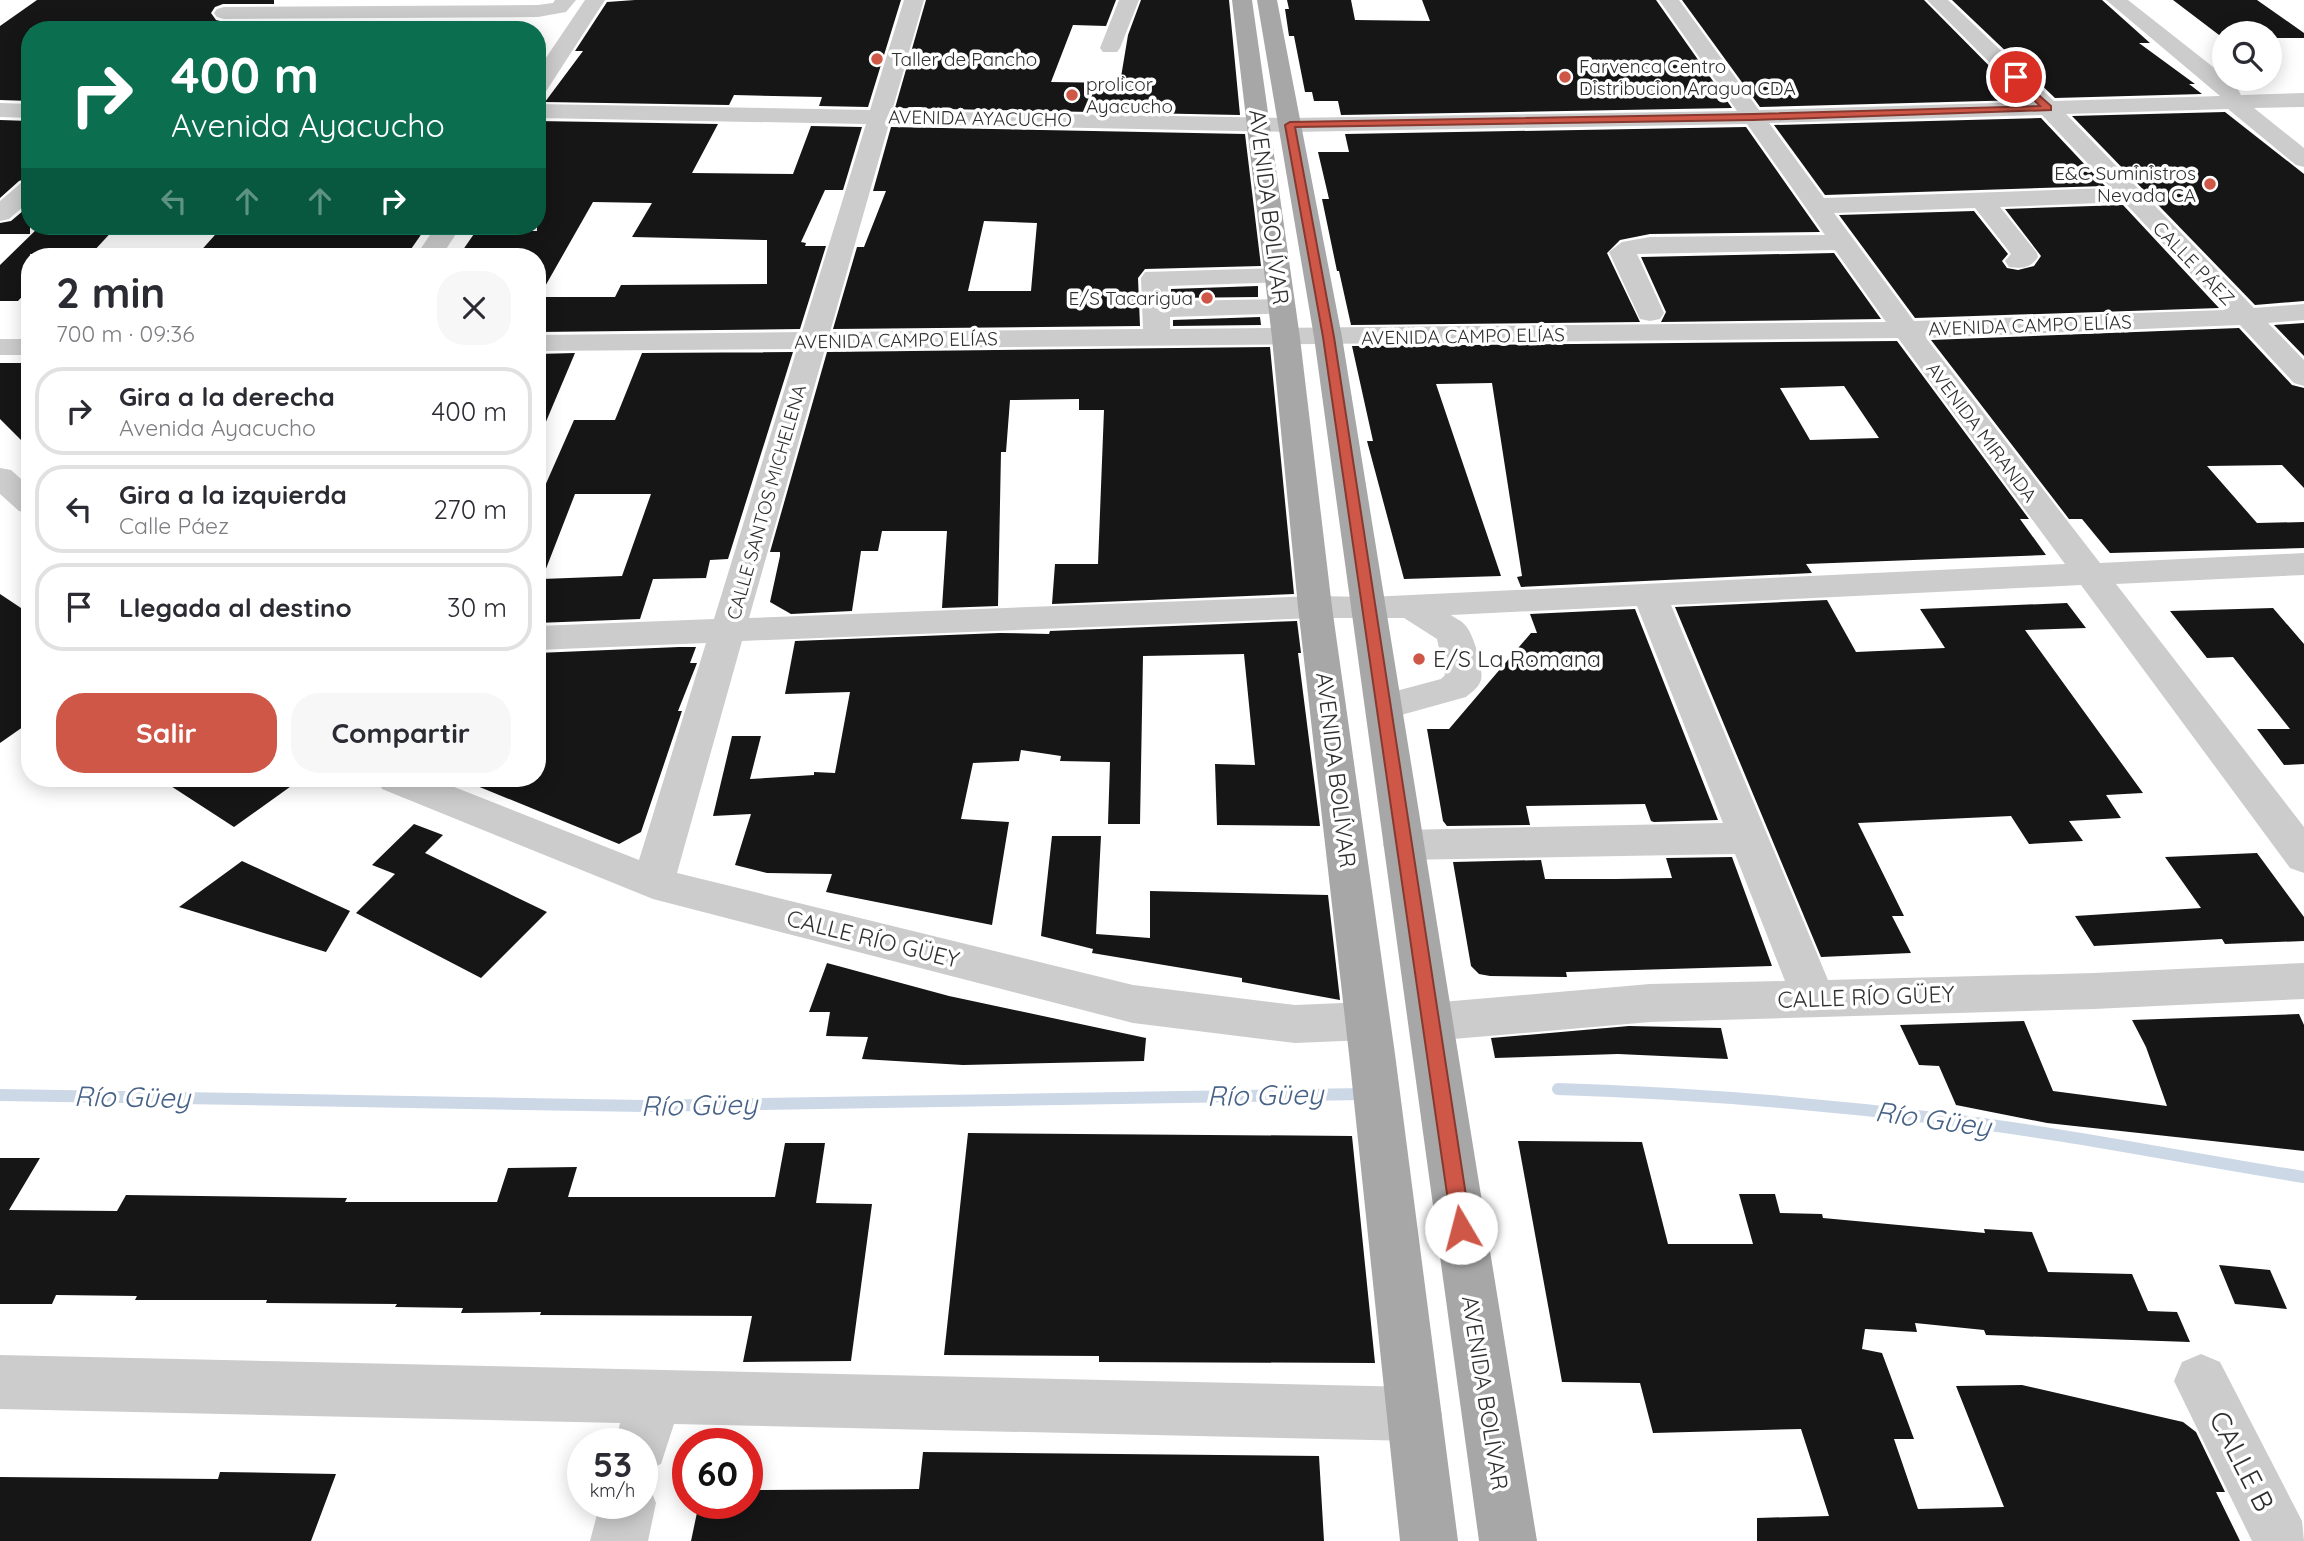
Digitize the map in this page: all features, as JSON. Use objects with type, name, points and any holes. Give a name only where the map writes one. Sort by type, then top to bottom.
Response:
[{"type":"main road","name":"AVENIDA BOLÍVAR","points":[[1242,0],[1282,307],[1315,607],[1430,1541]]},
{"type":"main road","name":"AVENIDA BOLÍVAR","points":[[1267,0],[1328,337],[1507,1541]]},
{"type":"street","points":[[215,21],[231,6],[538,11],[559,8],[566,0]]},
{"type":"street","points":[[546,74],[595,0]]},
{"type":"street","name":"CALLE SANTOS MICHELENA","points":[[653,883],[914,0]]},
{"type":"street","points":[[1110,48],[1129,0]]},
{"type":"street","name":"AVENIDA MIRANDA","points":[[1669,0],[1906,330],[2304,857]]},
{"type":"street","name":"CALLE PÁEZ","points":[[1937,0],[2042,102],[2304,377]]},
{"type":"street","points":[[2116,0],[2304,160]]},
{"type":"street","name":"AVENIDA AYACUCHO","points":[[2231,96],[2304,87]]},
{"type":"street","name":"AVENIDA AYACUCHO","points":[[546,98],[1257,117],[1748,111],[2231,96],[2304,100]]},
{"type":"street","points":[[0,97],[21,98]]},
{"type":"street","name":"AVENIDA AYACUCHO","points":[[546,111],[883,109]]},
{"type":"street","points":[[0,110],[21,111]]},
{"type":"street","points":[[1817,206],[2130,195]]},
{"type":"street","points":[[0,214],[21,196]]},
{"type":"street","points":[[1983,202],[2024,253],[2025,257],[2018,261]]},
{"type":"street","points":[[1650,313],[1622,252],[1626,248],[1650,245],[1842,242]]},
{"type":"street","points":[[1157,338],[1154,278],[1232,277],[1282,307]]},
{"type":"street","points":[[1232,277],[1239,338]]},
{"type":"street","points":[[1156,309],[1282,307]]},
{"type":"street","name":"AVENIDA CAMPO ELÍAS","points":[[546,343],[1239,338],[1282,307],[1328,337],[1906,330],[2246,317],[2304,312]]},
{"type":"street","points":[[0,347],[21,347]]},
{"type":"street","points":[[0,477],[21,496]]},
{"type":"street","points":[[546,638],[1315,607],[1368,608],[2088,572],[2304,564]]},
{"type":"street","points":[[1649,594],[1814,998]]},
{"type":"street","points":[[1411,606],[1454,633],[1486,627],[1503,618],[1518,600]]},
{"type":"street","points":[[1383,706],[1460,685],[1464,670],[1454,633]]},
{"type":"street","name":"CALLE RÍO GÜEY","points":[[416,787],[653,883],[1133,1004],[1295,1024],[1370,1037]]},
{"type":"street","points":[[1403,845],[1749,838]]},
{"type":"street","name":"CALLE RÍO GÜEY","points":[[1432,1037],[1650,1003],[2303,983]]},
{"type":"street","name":"CALLE B","points":[[2201,1381],[2282,1541]]},
{"type":"street","points":[[0,1382],[648,1422],[1002,1403],[1415,1414]]},
{"type":"street","points":[[620,1541],[625,1519]]},
{"type":"building","points":[[37,0],[274,0],[274,4],[223,4],[215,7],[211,13],[220,21],[21,21],[21,101],[0,100],[0,26]]},
{"type":"building","points":[[901,0],[868,107],[819,106],[822,97],[734,95],[729,105],[546,102],[583,51],[575,51],[607,2]]},
{"type":"building","points":[[926,0],[1116,0],[1106,26],[1073,25],[1051,82],[1120,83],[1128,35],[1141,0],[1229,0],[1240,115],[895,108]]},
{"type":"building","points":[[1287,0],[1351,0],[1355,20],[1430,21],[1422,0],[1656,0],[1732,108],[1341,115],[1338,101],[1314,101],[1312,92],[1305,92],[1294,36],[1289,36],[1285,9],[1289,9]]},
{"type":"building","points":[[1682,0],[1924,0],[2023,100],[1760,107]]},
{"type":"building","points":[[1952,0],[2102,0],[2150,43],[2139,43],[2195,84],[2189,84],[2202,94],[2055,98]]},
{"type":"building","points":[[2173,0],[2257,0],[2304,33],[2304,38],[2282,38],[2282,21],[2212,21],[2212,30]]},
{"type":"building","points":[[2225,112],[2304,174],[2304,301],[2255,305],[2072,116]]},
{"type":"building","points":[[2041,118],[2105,186],[1825,195],[1774,125]]},
{"type":"building","points":[[0,120],[21,121],[21,180],[0,198]]},
{"type":"building","points":[[546,121],[718,124],[692,173],[793,174],[811,126],[862,127],[843,190],[825,190],[801,242],[806,243],[805,246],[826,246],[800,329],[546,332],[546,297],[615,297],[621,285],[767,284],[767,240],[632,237],[652,203],[593,202],[546,285],[546,248],[464,248],[473,235],[546,235]]},
{"type":"building","points":[[891,127],[1245,134],[1261,266],[1145,269],[1138,278],[1140,326],[833,329],[857,247],[864,247],[886,191],[873,191]],"holes":[[[984,221],[1037,223],[1031,291],[968,291]]]},
{"type":"building","points":[[1746,127],[1820,232],[1650,234],[1620,240],[1607,253],[1640,322],[1351,325],[1322,199],[1329,199],[1318,152],[1349,152],[1345,134]]},
{"type":"building","points":[[2123,205],[2219,308],[1915,318],[1839,215],[1974,211],[2008,254],[2002,261],[2007,268],[2018,270],[2034,266],[2041,256],[2005,209]]},
{"type":"building","points":[[21,213],[21,234],[0,234],[0,223],[11,221]]},
{"type":"building","points":[[31,235],[109,235],[97,248],[21,248],[21,298],[18,301],[0,301],[0,265]]},
{"type":"building","points":[[215,235],[421,235],[412,248],[203,248]]},
{"type":"building","points":[[1834,253],[1881,319],[1661,322],[1666,312],[1641,257]]},
{"type":"building","points":[[1258,286],[1258,297],[1171,298],[1171,289]]},
{"type":"building","points":[[1260,317],[1261,325],[1173,326],[1173,320]]},
{"type":"building","points":[[2304,323],[2304,356],[2274,325]]},
{"type":"building","points":[[2239,328],[2292,385],[2304,388],[2304,488],[2282,465],[2207,466],[2257,523],[2304,522],[2304,548],[2110,553],[2082,519],[2069,519],[1931,340]]},
{"type":"building","points":[[1897,341],[2029,519],[2020,519],[2046,555],[1806,564],[1812,573],[1521,587],[1517,577],[1522,576],[1492,383],[1436,384],[1501,576],[1404,579],[1367,441],[1373,441],[1352,346]],"holes":[[[1844,386],[1879,438],[1810,440],[1780,388]]]},
{"type":"building","points":[[1270,347],[1294,594],[1052,604],[1055,564],[1098,564],[1104,410],[1079,410],[1079,399],[1010,400],[1006,452],[1001,452],[998,606],[942,608],[947,531],[882,531],[878,551],[861,551],[852,611],[791,614],[770,602],[780,552],[770,552],[827,352]]},
{"type":"building","points":[[793,352],[728,559],[710,560],[706,578],[653,579],[640,619],[546,623],[546,579],[622,576],[651,494],[575,494],[546,569],[546,484],[574,420],[615,420],[642,353]]},
{"type":"building","points":[[575,353],[546,422],[546,354]]},
{"type":"building","points":[[0,363],[21,363],[21,440],[0,419]]},
{"type":"building","points":[[0,594],[21,608],[21,728],[0,743]]},
{"type":"building","points":[[1827,600],[1856,652],[1945,648],[1920,609],[2067,603],[2086,628],[2025,630],[2143,793],[2106,795],[2121,818],[2069,821],[2083,841],[2029,844],[2011,816],[1858,823],[1904,916],[1892,916],[1911,953],[1821,957],[1675,607]]},
{"type":"building","points":[[2273,608],[2304,644],[2304,764],[2284,765],[2257,729],[2290,729],[2233,657],[2207,658],[2170,611]]},
{"type":"building","points":[[1635,609],[1718,820],[1654,822],[1651,821],[1645,804],[1526,806],[1530,825],[1447,826],[1443,821],[1427,729],[1449,729],[1531,633],[1537,633],[1530,614]]},
{"type":"building","points":[[1297,621],[1301,653],[1298,653],[1320,826],[1217,825],[1215,764],[1255,765],[1244,654],[1143,656],[1140,824],[1108,824],[1110,762],[1060,761],[1061,756],[1021,750],[1019,761],[973,763],[961,819],[1009,822],[992,925],[826,892],[832,874],[767,873],[735,865],[751,814],[713,816],[732,736],[761,736],[750,779],[814,775],[814,772],[835,773],[850,692],[785,694],[795,641],[1000,633],[1049,634],[1050,631]]},
{"type":"building","points":[[696,647],[690,663],[697,663],[678,711],[682,711],[641,832],[619,844],[480,787],[546,787],[546,653]]},
{"type":"building","points":[[172,787],[290,787],[234,827]]},
{"type":"building","points":[[414,824],[443,835],[425,853],[547,912],[481,978],[356,913],[395,874],[372,865]]},
{"type":"building","points":[[1052,836],[1101,836],[1096,934],[1150,938],[1150,891],[1328,895],[1340,1000],[1242,982],[1242,978],[1092,953],[1093,949],[1041,936]]},
{"type":"building","points":[[2257,853],[2304,917],[2304,941],[2225,944],[2222,939],[2094,946],[2075,916],[2201,908],[2165,857]]},
{"type":"building","points":[[1732,857],[1772,966],[1566,972],[1567,977],[1490,976],[1479,974],[1471,966],[1453,862],[1541,860],[1545,879],[1672,878],[1666,858]]},
{"type":"building","points":[[242,861],[350,911],[326,952],[179,907]]},
{"type":"building","points":[[827,963],[949,996],[1146,1038],[1144,1061],[963,1065],[862,1059],[868,1037],[826,1036],[830,1012],[809,1012]]},
{"type":"building","points":[[2299,1014],[2304,1025],[2304,1151],[2047,1123],[1956,1105],[1939,1066],[1919,1065],[1900,1025],[2024,1021],[2053,1091],[2167,1106],[2146,1047],[2132,1020]]},
{"type":"building","points":[[1629,1026],[1721,1028],[1728,1059],[1618,1054],[1495,1058],[1491,1038]]},
{"type":"building","points":[[968,1133],[1352,1136],[1375,1363],[1099,1362],[1099,1356],[944,1355]]},
{"type":"building","points":[[1518,1141],[1642,1142],[1668,1244],[1753,1244],[1739,1194],[1775,1194],[1780,1213],[1822,1214],[1823,1218],[1985,1233],[1984,1229],[2032,1232],[2048,1272],[2132,1274],[2148,1311],[2177,1312],[2190,1342],[1986,1335],[1984,1330],[1915,1323],[1917,1332],[1865,1329],[1862,1349],[1882,1353],[1914,1439],[1894,1439],[1918,1509],[2004,1507],[1956,1386],[2022,1385],[2183,1422],[2196,1432],[2225,1492],[2216,1492],[2240,1541],[1757,1541],[1757,1518],[1829,1516],[1801,1429],[1653,1433],[1640,1383],[1562,1382]]},
{"type":"building","points":[[785,1143],[825,1143],[816,1203],[872,1204],[851,1361],[743,1362],[752,1316],[461,1313],[463,1308],[395,1307],[397,1304],[135,1300],[137,1296],[56,1295],[52,1304],[0,1304],[0,1158],[40,1158],[9,1210],[117,1211],[126,1195],[347,1198],[345,1202],[497,1202],[508,1168],[577,1167],[568,1197],[775,1197]]},
{"type":"building","points":[[2219,1265],[2270,1270],[2287,1309],[2235,1304]]},
{"type":"building","points":[[923,1452],[1319,1456],[1324,1541],[691,1541],[696,1519],[763,1519],[763,1490],[919,1489]]},
{"type":"building","points":[[220,1472],[336,1474],[311,1541],[0,1541],[0,1477],[218,1479]]},
{"type":"waterway","name":"Río Güey","points":[[1558,1089],[1703,1096],[1895,1113],[2034,1131],[2304,1177]]},
{"type":"waterway","name":"Río Güey","points":[[0,1095],[644,1106],[1364,1094]]},
{"type":"place","name":"Taller de Pancho","points":[[877,59]]},
{"type":"place","name":"Farvenca Centro Distribucion Aragua CDA","points":[[1565,77]]},
{"type":"place","name":"prolicor Ayacucho","points":[[1072,95]]},
{"type":"place","name":"E&C Suministros Nevada CA","points":[[2210,184]]},
{"type":"place","name":"E/S Tacarigua","points":[[1207,298]]},
{"type":"place","name":"E/S La Romana","points":[[1419,659]]},
{"type":"route","points":[[1461,1228],[1328,337],[1290,125],[1753,117],[2048,108],[2016,77]]}]
